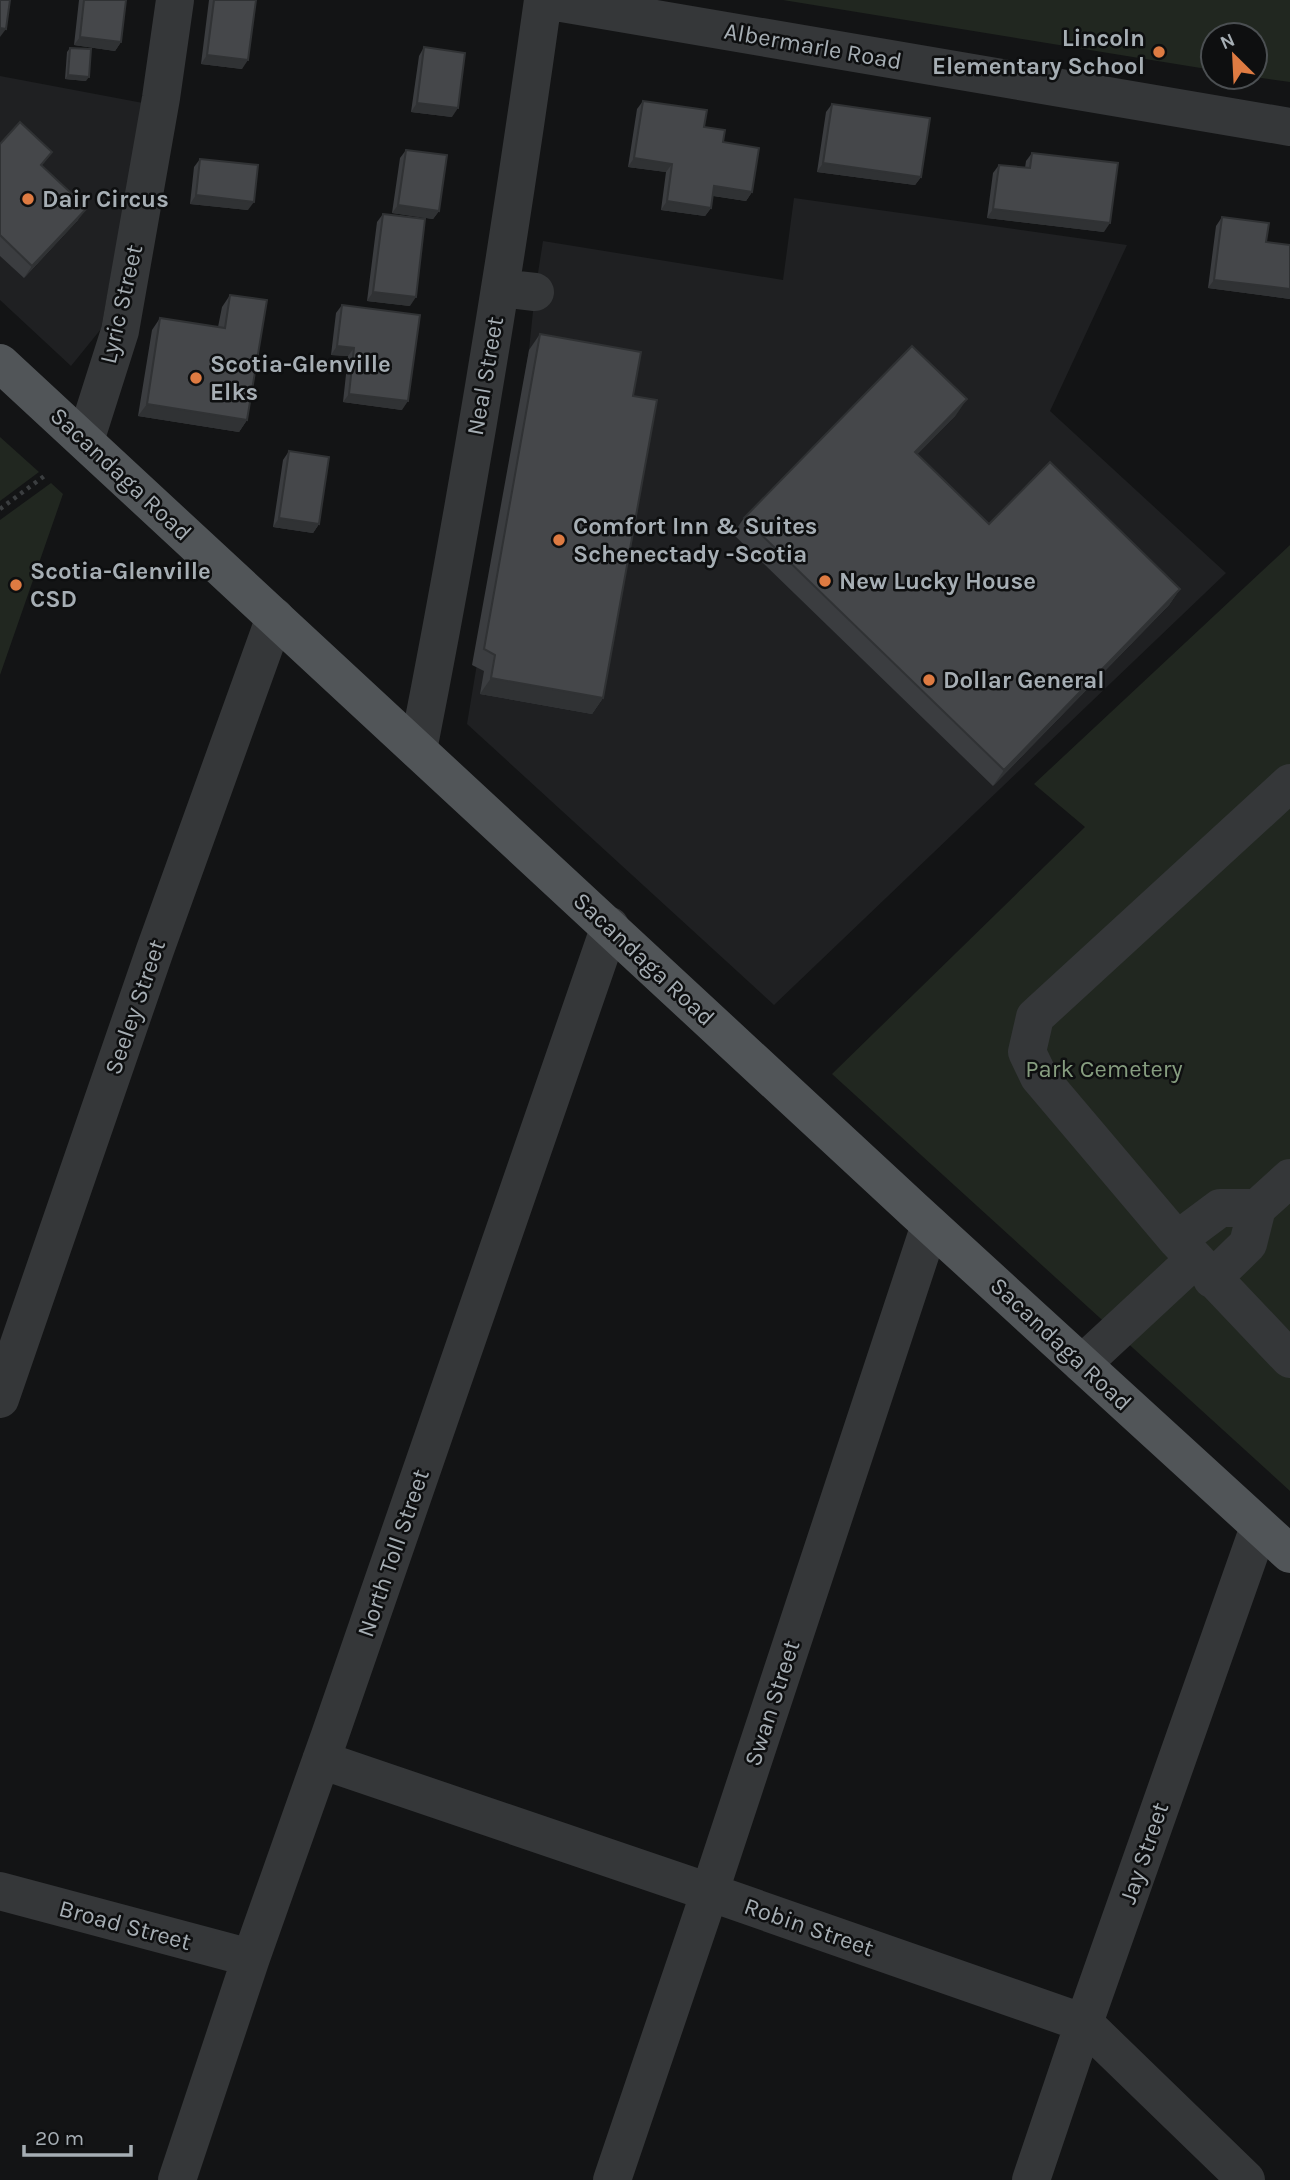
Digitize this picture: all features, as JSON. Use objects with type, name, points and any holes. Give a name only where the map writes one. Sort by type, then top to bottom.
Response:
[{"type":"main road","name":"Sacandaga Road","points":[[0,363],[930,1225],[1290,1554]]},
{"type":"street","name":"Lyric Street","points":[[85,441],[120,331],[161,98],[174,0]]},
{"type":"street","name":"Albermarle Road","points":[[543,0],[1290,127]]},
{"type":"street","name":"Neal Street","points":[[418,750],[518,290],[543,0]]},
{"type":"street","name":"Seeley Street","points":[[0,1399],[155,950],[275,617]]},
{"type":"street","points":[[1290,783],[1035,1017],[1027,1052],[1039,1077],[1195,1259],[1290,1359]]},
{"type":"street","name":"North Toll Street","points":[[177,2180],[251,1958],[610,926]]},
{"type":"street","points":[[1195,1259],[1248,1244],[1257,1208],[1290,1178]]},
{"type":"street","points":[[1082,1364],[1195,1259],[1220,1208],[1257,1208]]},
{"type":"street","name":"Swan Street","points":[[612,2180],[930,1225]]},
{"type":"street","name":"Jay Street","points":[[1031,2180],[1259,1527]]},
{"type":"street","name":"Robin Street","points":[[321,1760],[709,1892],[1084,2024],[1247,2180]]},
{"type":"street","name":"Broad Street","points":[[0,1891],[251,1958]]},
{"type":"path","points":[[0,509],[47,474]]},
{"type":"shaded area","points":[[0,76],[143,103],[101,329],[71,366],[0,300]]},
{"type":"shaded area","points":[[794,198],[1127,245],[1050,411],[1226,573],[774,1005],[467,724],[529,350],[543,241],[783,280]]},
{"type":"green space","name":"Lincoln Elementary School","points":[[783,0],[1290,0],[1290,82],[1269,79],[1269,21],[1199,21],[1199,68]]},
{"type":"green space","points":[[0,437],[39,472],[0,501]]},
{"type":"green space","name":"Scotia-Glenville CSD","points":[[51,483],[63,494],[0,675],[0,520]]},
{"type":"green space","name":"Park Cemetery","points":[[1290,545],[1290,1491],[832,1074],[1085,827],[1034,784]]},
{"type":"building","points":[[0,0],[10,0],[6,29],[0,28]]},
{"type":"building","points":[[84,0],[126,0],[121,42],[80,37]]},
{"type":"building","points":[[214,0],[256,0],[248,60],[207,55]]},
{"type":"building","points":[[424,47],[465,53],[458,108],[417,103]]},
{"type":"building","points":[[70,48],[91,49],[89,77],[68,75]]},
{"type":"building","points":[[643,101],[707,110],[704,127],[725,130],[723,142],[759,148],[752,192],[714,186],[711,208],[667,201],[672,164],[634,158]]},
{"type":"building","points":[[832,104],[930,118],[921,177],[823,163]]},
{"type":"building","name":"Dair Circus","points":[[20,122],[52,152],[41,165],[87,208],[32,266],[0,235],[0,144]]},
{"type":"building","points":[[406,150],[447,155],[439,211],[398,205]]},
{"type":"building","points":[[1032,153],[1118,163],[1110,223],[993,209],[999,165],[1030,168]]},
{"type":"building","points":[[200,159],[258,165],[254,202],[196,195]]},
{"type":"building","points":[[383,214],[425,219],[416,297],[373,292]]},
{"type":"building","points":[[1222,217],[1269,223],[1266,242],[1290,245],[1290,289],[1214,280]]},
{"type":"building","name":"Scotia-Glenville Elks","points":[[230,295],[267,300],[247,420],[147,404],[160,318],[225,328]]},
{"type":"building","points":[[342,305],[420,315],[408,401],[349,394],[354,348],[337,346]]},
{"type":"building","name":"Comfort Inn & Suites Schenectady -Scotia","points":[[540,334],[641,352],[633,396],[657,400],[603,698],[491,678],[495,655],[484,649]]},
{"type":"building","points":[[912,346],[967,399],[915,452],[989,524],[1050,462],[1180,589],[1004,770],[744,518]]},
{"type":"building","points":[[289,451],[329,457],[319,524],[279,518]]},
{"type":"place","name":"Lincoln Elementary School","points":[[1159,52]]},
{"type":"place","name":"Dair Circus","points":[[28,199]]},
{"type":"place","name":"Scotia-Glenville Elks","points":[[196,378]]},
{"type":"place","name":"Comfort Inn & Suites Schenectady -Scotia","points":[[559,540]]},
{"type":"place","name":"New Lucky House","points":[[825,581]]},
{"type":"place","name":"Scotia-Glenville CSD","points":[[16,585]]},
{"type":"place","name":"Dollar General","points":[[929,680]]}]
